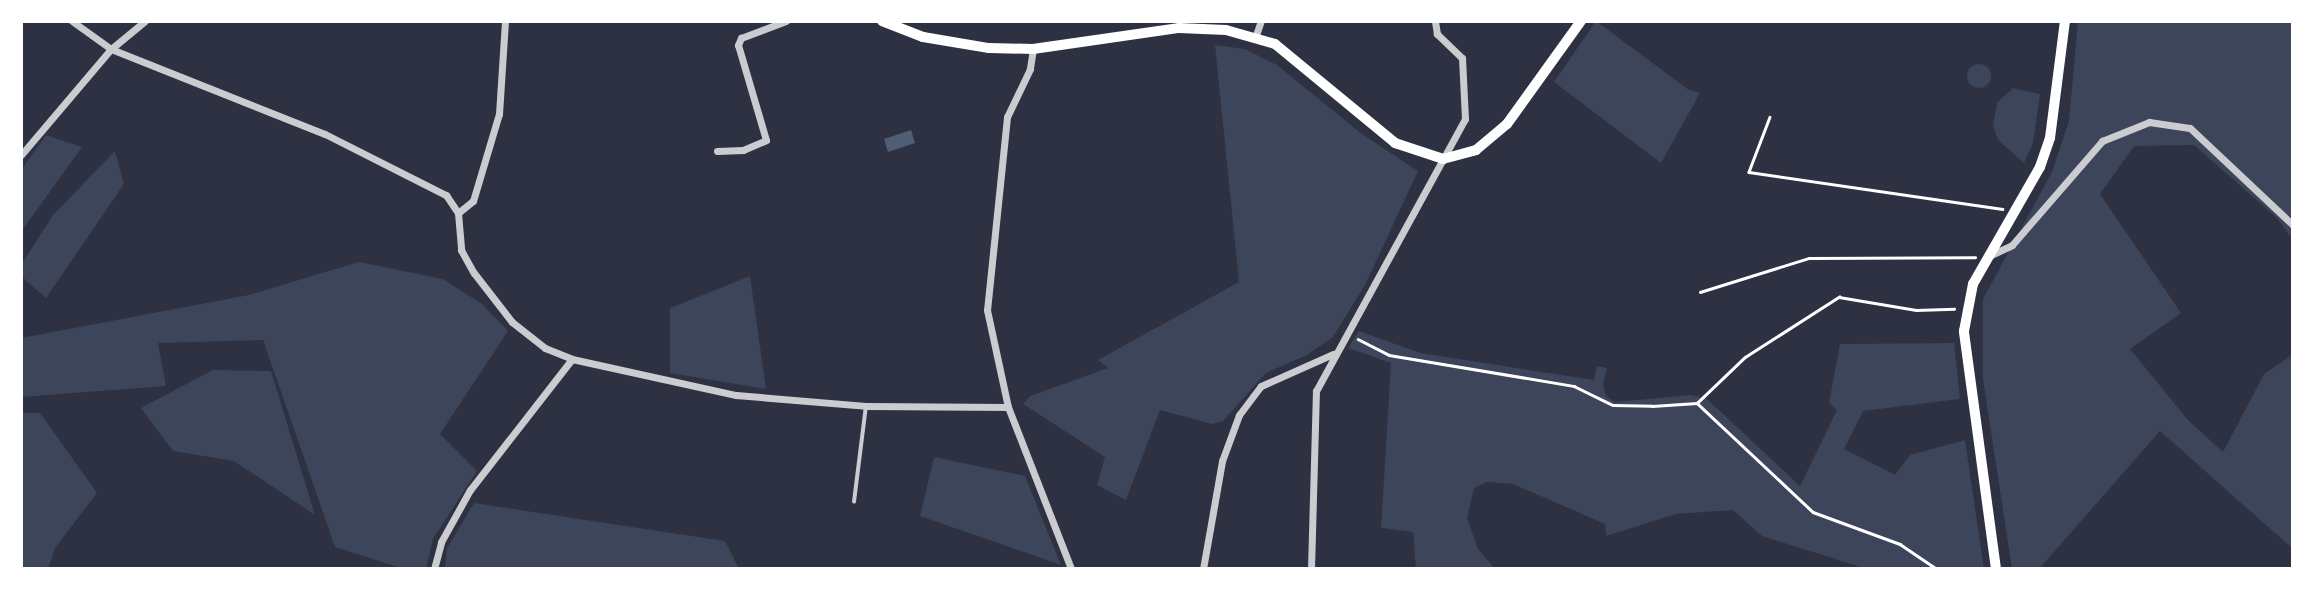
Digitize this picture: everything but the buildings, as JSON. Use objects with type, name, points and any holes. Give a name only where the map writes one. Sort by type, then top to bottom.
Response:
[{"type":"main road","points":[[883,21],[954,44],[1033,48],[1179,29],[1226,30],[1275,44],[1310,69],[1395,143],[1443,159],[1476,150],[1507,124],[1581,21]]},
{"type":"main road","points":[[1996,569],[1968,376],[1967,309],[1986,257],[2040,167],[2050,138],[2065,21]]},
{"type":"street","points":[[72,21],[111,50],[325,134],[446,195],[458,213],[461,250],[490,296],[512,322],[545,348],[572,359],[736,395],[866,406],[1008,407]]},
{"type":"street","points":[[21,155],[111,50],[145,21]]},
{"type":"street","points":[[458,213],[473,201],[499,114],[505,21]]},
{"type":"street","points":[[717,151],[743,150],[766,140],[738,46],[741,38],[786,21]]},
{"type":"street","points":[[1255,38],[1261,21]]},
{"type":"street","points":[[1311,569],[1316,391],[1333,354],[1465,119],[1462,58],[1437,34],[1435,21]]},
{"type":"street","points":[[1033,48],[1030,69],[1007,117],[987,284],[987,310],[1008,407],[1071,569]]},
{"type":"street","points":[[1986,257],[2012,246],[2102,141],[2149,122],[2190,128],[2293,225]]},
{"type":"street","points":[[1203,569],[1222,461],[1239,415],[1261,386],[1333,354]]},
{"type":"street","points":[[435,569],[441,542],[470,490],[572,359]]},
{"type":"lane","points":[[854,502],[866,406]]},
{"type":"path","points":[[1770,117],[1749,172],[2014,211]]},
{"type":"path","points":[[1700,292],[1809,258],[1986,257]]},
{"type":"path","points":[[1347,333],[1389,355],[1574,386],[1613,405],[1697,402],[1745,357],[1839,297],[1916,310],[1967,309]]},
{"type":"path","points":[[1697,402],[1813,512],[1900,544],[1937,569]]},
{"type":"shaded area","points":[[1596,21],[1689,90],[1700,93],[1661,163],[1554,82]]},
{"type":"shaded area","points":[[2078,21],[2293,21],[2293,240],[2277,218],[2194,145],[2134,146],[2100,194],[2181,313],[2130,349],[2188,420],[2223,452],[2264,374],[2293,354],[2293,549],[2160,431],[2039,569],[2012,569],[1983,379],[1983,299],[2052,172],[2069,121]]},
{"type":"shaded area","points":[[1215,45],[1245,49],[1277,65],[1362,134],[1418,171],[1366,283],[1333,337],[1307,355],[1266,373],[1223,421],[1212,424],[1160,410],[1126,500],[1097,485],[1105,457],[1023,404],[1030,396],[1108,368],[1098,360],[1239,282]]},
{"type":"shaded area","points":[[1979,64],[1988,67],[1991,76],[1988,85],[1979,88],[1970,85],[1967,76],[1970,67]]},
{"type":"shaded area","points":[[2013,88],[2040,94],[2033,143],[2024,163],[1998,140],[1993,126],[1997,103]]},
{"type":"shaded area","points":[[911,130],[915,143],[888,152],[884,139]]},
{"type":"shaded area","points":[[46,135],[82,147],[21,232],[21,170]]},
{"type":"shaded area","points":[[115,151],[124,184],[46,298],[21,276],[21,265],[53,215]]},
{"type":"shaded area","points":[[359,262],[443,279],[482,304],[508,331],[440,434],[477,471],[433,539],[426,569],[404,569],[335,547],[263,340],[158,343],[166,386],[21,397],[21,338],[249,295]]},
{"type":"shaded area","points":[[750,276],[766,389],[670,373],[670,308]]},
{"type":"shaded area","points":[[1359,331],[1420,353],[1594,380],[1597,366],[1607,368],[1603,384],[1606,396],[1615,402],[1691,395],[1707,399],[1800,486],[1837,410],[1829,403],[1840,344],[1954,343],[1960,399],[1863,411],[1844,449],[1895,475],[1910,455],[1965,440],[1984,569],[1867,569],[1762,536],[1733,510],[1676,514],[1606,536],[1605,524],[1513,484],[1487,482],[1474,488],[1467,518],[1478,549],[1495,569],[1416,569],[1413,532],[1381,528],[1391,363],[1348,348]]},
{"type":"shaded area","points":[[213,370],[271,371],[315,515],[234,461],[173,451],[141,408]]},
{"type":"shaded area","points":[[21,413],[40,413],[97,493],[55,548],[48,569],[21,569]]},
{"type":"shaded area","points":[[934,457],[1025,476],[1061,565],[920,516]]},
{"type":"shaded area","points":[[474,503],[725,541],[739,569],[445,569],[447,548]]}]
